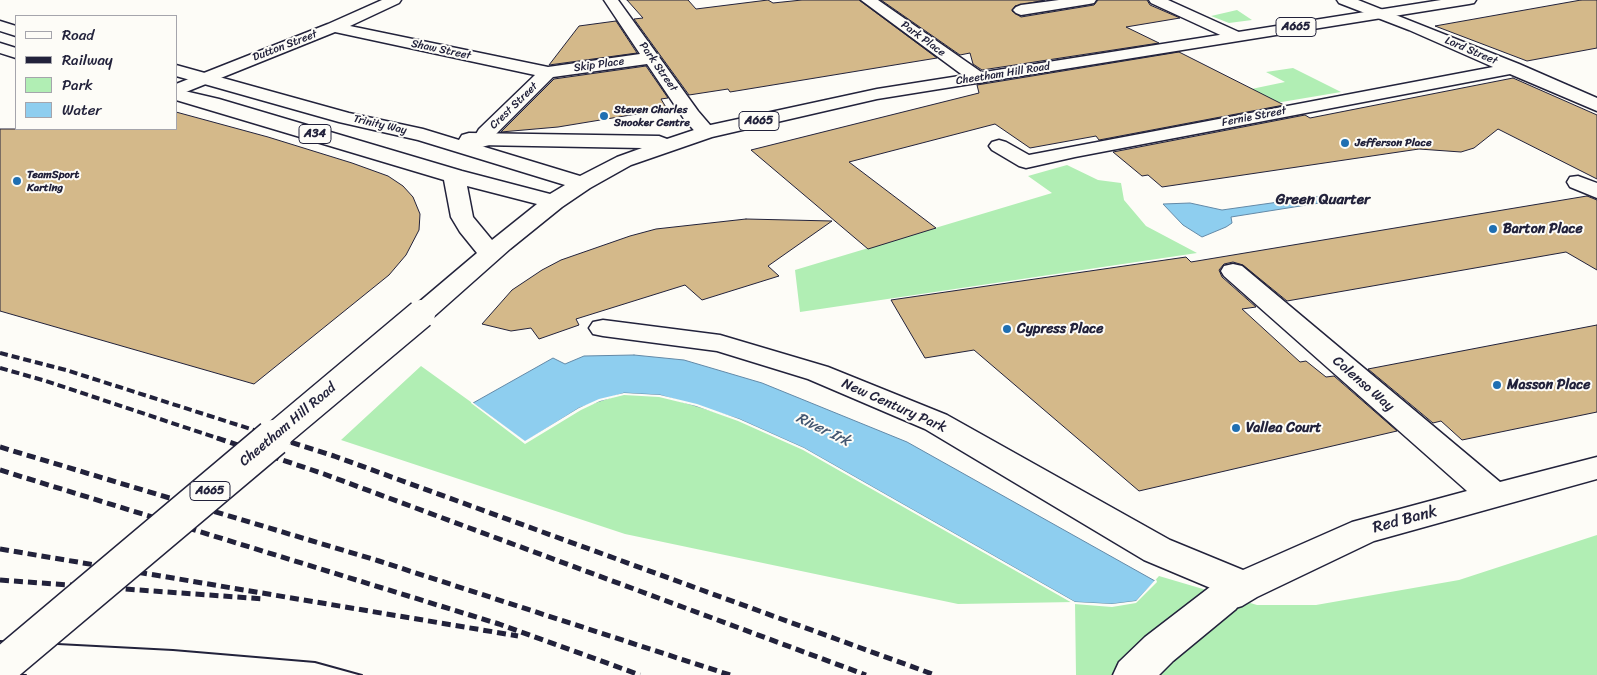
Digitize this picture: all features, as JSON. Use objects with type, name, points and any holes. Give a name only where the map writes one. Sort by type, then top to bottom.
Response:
[{"type":"main road","name":"Dutton Street","points":[[178,92],[205,78],[334,28],[394,0]]},
{"type":"main road","name":"Park Street","points":[[611,0],[706,132]]},
{"type":"main road","name":"Park Place","points":[[868,0],[978,78]]},
{"type":"main road","points":[[1021,10],[1089,0]]},
{"type":"main road","points":[[1156,0],[1235,36]]},
{"type":"main road","name":"Lord Street","points":[[1344,0],[1513,68],[1597,105]]},
{"type":"main road","name":"Cheetham Hill Road","points":[[0,668],[554,202],[582,183],[624,161],[706,132],[877,94],[1469,0]]},
{"type":"main road","points":[[0,26],[15,31]]},
{"type":"main road","name":"Shaw Street","points":[[334,28],[548,72]]},
{"type":"main road","points":[[0,48],[15,53]]},
{"type":"main road","name":"Skip Place","points":[[548,72],[651,58]]},
{"type":"main road","name":"Fernie Street","points":[[999,146],[1026,162],[1075,151],[1513,68]]},
{"type":"main road","name":"Trinity Way","points":[[178,71],[346,118],[423,136],[582,183]]},
{"type":"main road","name":"Crest Street","points":[[482,141],[486,133],[548,72]]},
{"type":"main road","name":"Trinity Way","points":[[178,94],[212,102],[454,176]]},
{"type":"main road","points":[[423,136],[482,141],[675,143]]},
{"type":"main road","points":[[491,254],[462,217],[454,176],[554,202]]},
{"type":"main road","points":[[1597,178],[1578,182],[1597,191]]},
{"type":"main road","name":"Colenso Way","points":[[1233,271],[1494,495]]},
{"type":"main road","name":"New Century Park","points":[[603,328],[720,343],[818,373],[854,387],[936,422],[1157,550],[1234,592]]},
{"type":"main road","name":"Red Bank","points":[[1146,662],[1234,592],[1364,531],[1597,468]]},
{"type":"green space","points":[[1237,10],[1252,20],[1229,23],[1211,16]]},
{"type":"green space","points":[[1293,68],[1341,92],[1175,120],[1237,92],[1285,82],[1266,72]]},
{"type":"green space","points":[[1067,165],[1098,180],[1121,183],[1124,200],[1146,226],[1197,253],[800,312],[795,270],[1052,193],[1028,176]]},
{"type":"green space","points":[[421,366],[525,441],[579,408],[624,393],[660,395],[739,419],[1136,601],[1159,576],[1257,605],[1316,605],[1459,580],[1597,535],[1597,675],[1076,675],[1075,602],[958,604],[625,534],[341,440]]},
{"type":"water","points":[[1321,196],[1332,201],[1231,217],[1232,223],[1202,237],[1183,225],[1163,204],[1190,203],[1222,210]]},
{"type":"water","name":"River Irk","points":[[634,355],[684,360],[762,383],[907,442],[1155,581],[1136,601],[1112,604],[1075,602],[804,448],[739,419],[660,395],[624,393],[579,408],[525,442],[473,403],[553,358],[565,364],[584,356]]},
{"type":"pier","points":[[624,393],[660,395],[697,404],[739,419],[804,448],[1075,602],[1112,604],[1136,601],[1156,579],[1157,582],[1136,603],[1112,607],[1074,604],[803,450],[738,421],[696,406],[659,397],[624,395],[600,401],[581,410],[525,444],[471,403],[471,401],[525,441],[579,408],[599,399]]},
{"type":"building","points":[[627,0],[688,0],[696,9],[768,0],[773,3],[802,0],[859,0],[937,58],[730,92],[728,89],[689,95],[634,19],[643,18]]},
{"type":"building","points":[[881,0],[1045,0],[1015,6],[1012,11],[1021,17],[1094,5],[1098,0],[1147,0],[1150,5],[1180,18],[1126,27],[1159,43],[982,70],[973,64],[970,53],[960,55]]},
{"type":"building","points":[[1581,0],[1597,0],[1597,48],[1527,61],[1435,26]]},
{"type":"building","points":[[616,21],[637,53],[549,65],[579,26]]},
{"type":"building","points":[[1179,52],[1284,105],[1099,140],[1096,136],[1030,148],[995,124],[849,162],[936,228],[868,249],[751,150],[979,93],[977,85]]},
{"type":"building","points":[[646,66],[668,98],[661,99],[667,109],[558,127],[501,132],[554,79]]},
{"type":"building","points":[[1513,78],[1597,115],[1597,179],[1498,129],[1474,148],[1461,152],[1419,149],[1162,187],[1148,175],[1142,176],[1113,152],[1305,115],[1310,118]]},
{"type":"building","points":[[178,113],[268,137],[388,176],[403,186],[413,197],[420,214],[419,230],[406,255],[389,275],[254,384],[0,311],[0,129],[178,130]]},
{"type":"building","points":[[1587,196],[1597,200],[1597,270],[1566,252],[1287,301],[1243,265],[1233,262],[1224,264],[1219,270],[1222,277],[1256,307],[1242,309],[1300,362],[1306,361],[1326,377],[1334,376],[1397,431],[1139,491],[974,350],[925,358],[891,300],[1186,257],[1191,262]]},
{"type":"building","points":[[746,219],[832,221],[768,266],[779,276],[702,300],[685,285],[576,319],[579,325],[539,339],[531,328],[511,331],[482,324],[512,290],[561,260],[656,229]]},
{"type":"building","name":"Masson Place","points":[[1597,325],[1597,412],[1462,440],[1441,421],[1433,423],[1368,369]]},
{"type":"tram line","points":[[0,641],[173,650],[315,662],[362,675]]},
{"type":"tram line","points":[[0,674],[26,675]]},
{"type":"railway","points":[[0,353],[66,370],[282,439]]},
{"type":"railway","points":[[0,368],[46,381],[217,438]]},
{"type":"railway","points":[[217,438],[324,474],[866,675]]},
{"type":"railway","points":[[278,438],[334,456],[935,675]]},
{"type":"railway","points":[[0,447],[379,561],[730,675]]},
{"type":"railway","points":[[0,470],[499,624],[640,675]]},
{"type":"railway","points":[[0,549],[518,636]]},
{"type":"railway","points":[[0,580],[264,599]]},
{"type":"place","name":"Steven Charles Snooker Centre","points":[[604,116]]},
{"type":"place","name":"Jefferson Place","points":[[1345,143]]},
{"type":"place","name":"TeamSport Karting","points":[[17,181]]},
{"type":"place","name":"Barton Place","points":[[1493,229]]},
{"type":"place","name":"Cypress Place","points":[[1007,329]]},
{"type":"place","name":"Masson Place","points":[[1497,385]]},
{"type":"place","name":"Vallea Court","points":[[1236,428]]},
{"type":"district","name":"Green Quarter","points":[[1323,200]]}]
